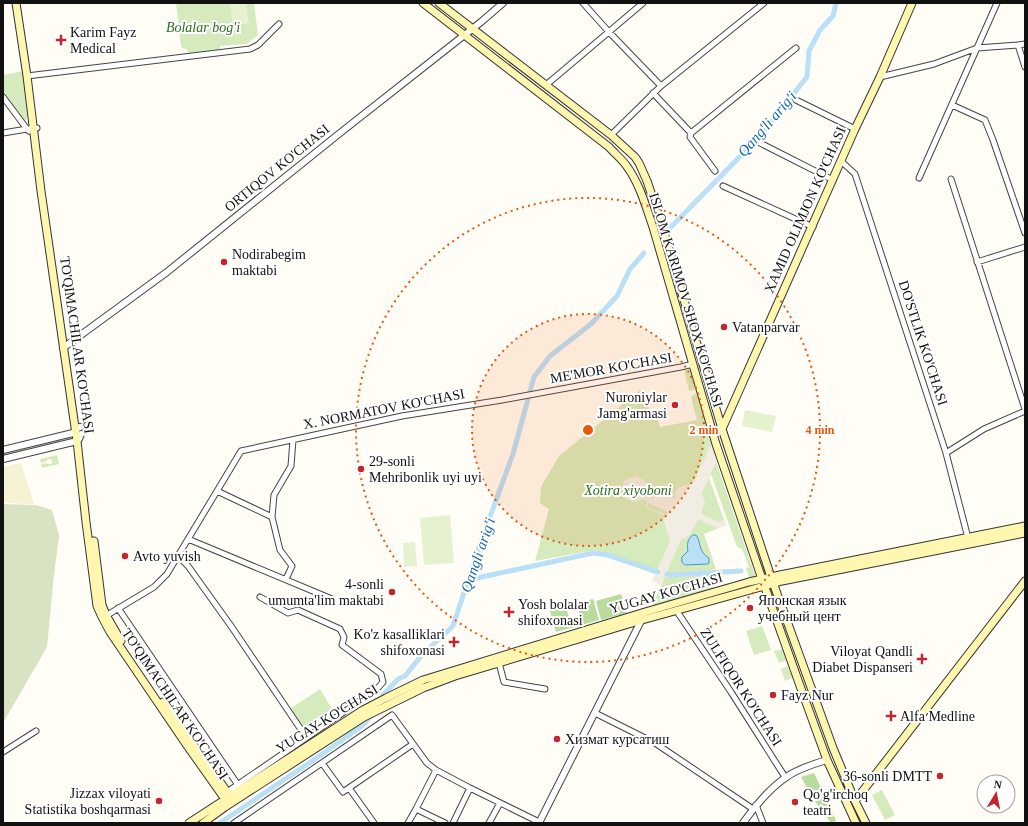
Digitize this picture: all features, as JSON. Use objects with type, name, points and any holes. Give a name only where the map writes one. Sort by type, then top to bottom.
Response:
[{"type":"main road","name":"TO'QIMACHILAR KO'CHASI","points":[[16,3],[29,76]]},
{"type":"main road","name":"TO'QIMACHILAR KO'CHASI","points":[[21,3],[33,128],[65,347]]},
{"type":"main road","name":"ISLOM KARIMOV SHOX KO'CHASI","points":[[423,3],[609,147],[628,168],[635,180],[645,204],[716,444],[763,582],[827,760],[856,823]]},
{"type":"main road","name":"ISLOM KARIMOV SHOX KO'CHASI","points":[[439,3],[611,135],[635,157],[639,163],[659,215],[722,429],[772,580],[833,748],[855,801],[866,823]]},
{"type":"main road","name":"XAMID OLIMJON KO'CHASI","points":[[722,429],[912,3]]},
{"type":"main road","name":"TO'QIMACHILAR KO'CHASI","points":[[33,128],[41,191],[78,433],[96,602],[104,616],[110,632],[186,744],[229,799]]},
{"type":"main road","points":[[672,292],[672,288],[676,286],[680,287],[682,290]]},
{"type":"main road","name":"YUGAY KO'CHASI","points":[[202,823],[229,799],[362,710],[423,680],[645,612],[763,582],[1025,526]]},
{"type":"main road","name":"YUGAY KO'CHASI","points":[[772,580],[1025,533]]},
{"type":"main road","points":[[855,801],[1025,581]]},
{"type":"main road","name":"YUGAY KO'CHASI","points":[[189,823],[364,717],[423,688],[499,662],[676,610],[763,582]]},
{"type":"street","name":"ORTIQOV KO'CHASI","points":[[65,347],[167,272],[504,3]]},
{"type":"street","points":[[583,3],[662,86]]},
{"type":"street","points":[[546,85],[643,3]]},
{"type":"street","points":[[611,135],[653,93],[764,3]]},
{"type":"street","points":[[919,178],[997,3]]},
{"type":"street","points":[[29,76],[250,49],[258,45],[279,24]]},
{"type":"street","points":[[880,77],[934,64],[977,48],[1025,44]]},
{"type":"street","points":[[1018,45],[1025,67]]},
{"type":"street","points":[[691,133],[796,48]]},
{"type":"street","points":[[653,93],[691,133],[690,137],[715,171]]},
{"type":"street","points":[[3,97],[33,128]]},
{"type":"street","points":[[796,100],[855,129]]},
{"type":"street","points":[[952,105],[985,120],[1025,233]]},
{"type":"street","points":[[3,133],[33,128]]},
{"type":"street","points":[[760,142],[833,180]]},
{"type":"street","name":"DO'STLIK KO'CHASI","points":[[841,161],[855,174],[946,453],[968,538]]},
{"type":"street","points":[[946,453],[984,429],[1025,410],[951,179]]},
{"type":"street","points":[[722,186],[813,227]]},
{"type":"street","points":[[977,262],[1025,246]]},
{"type":"street","name":"ME'MOR KO'CHASI","points":[[532,394],[693,364]]},
{"type":"street","name":"X. NORMATOV KO'CHASI","points":[[217,491],[241,451],[402,416],[532,394]]},
{"type":"street","points":[[3,450],[78,433]]},
{"type":"street","points":[[3,460],[78,433]]},
{"type":"street","points":[[286,579],[292,566],[280,550],[272,517],[274,495],[291,466],[293,440]]},
{"type":"street","points":[[104,616],[154,587],[167,574],[217,491],[272,517]]},
{"type":"street","points":[[188,539],[332,599]]},
{"type":"street","points":[[178,556],[188,566],[231,626],[306,737]]},
{"type":"street","points":[[229,799],[238,785],[376,690],[383,682],[381,674],[342,645],[344,637],[340,629],[298,610],[288,613],[260,597]]},
{"type":"street","points":[[118,608],[238,785]]},
{"type":"street","name":"ZULFIQOR KO'CHASI","points":[[676,610],[731,692],[785,777]]},
{"type":"street","points":[[234,823],[392,715],[427,763],[436,770],[539,823],[645,612]]},
{"type":"street","points":[[499,662],[504,682],[545,689]]},
{"type":"street","points":[[595,713],[655,743],[755,807],[763,823]]},
{"type":"street","points":[[3,752],[36,731]]},
{"type":"street","points":[[322,763],[343,792],[413,744]]},
{"type":"street","points":[[743,823],[766,794],[785,777],[827,760]]},
{"type":"street","points":[[408,823],[436,770]]},
{"type":"street","points":[[349,788],[374,823]]},
{"type":"street","points":[[453,823],[470,788]]},
{"type":"street","points":[[489,823],[500,803]]},
{"type":"street","points":[[416,809],[445,823]]},
{"type":"shaded area","points":[[711,444],[716,462],[702,493],[705,503],[701,513],[718,522],[724,520],[726,525],[718,528],[698,519],[691,533],[685,539],[682,538],[661,585],[652,581],[670,541],[664,521],[665,516],[645,507],[648,501],[643,499],[634,502],[624,498],[621,489],[625,480],[635,476],[644,480],[648,489],[653,491],[656,485],[675,494],[678,488],[694,482]],"holes":[[[656,486],[676,495],[675,499],[655,490]],[[648,503],[668,512],[667,515],[647,507]]]},
{"type":"shaded area","points":[[21,463],[34,504],[3,503],[3,467]]},
{"type":"green space","name":"Bolalar bog'i","points":[[176,3],[254,3],[258,35],[247,44],[220,46],[220,49],[188,53],[187,49],[182,48],[181,46]]},
{"type":"green space","points":[[230,3],[246,3],[249,23],[233,25]]},
{"type":"green space","points":[[24,71],[29,110],[27,111],[27,119],[23,121],[3,93],[3,75]]},
{"type":"green space","points":[[692,368],[697,389],[689,391],[684,370]]},
{"type":"green space","name":"Xotira xiyoboni","points":[[642,390],[644,403],[648,403],[650,417],[657,417],[660,427],[697,420],[691,397],[698,392],[716,462],[755,575],[750,580],[746,568],[749,567],[742,549],[737,547],[711,474],[709,478],[726,525],[704,534],[716,569],[711,570],[714,588],[652,607],[664,579],[630,564],[590,551],[535,561],[549,509],[540,503],[541,487],[559,456]]},
{"type":"green space","points":[[745,410],[776,416],[772,432],[742,426]]},
{"type":"green space","points":[[69,437],[71,438],[70,439],[3,456],[3,453]]},
{"type":"green space","points":[[57,455],[59,464],[42,468],[41,464],[50,464],[52,461],[49,459],[41,463],[40,459]]},
{"type":"green space","points":[[3,504],[36,505],[52,510],[59,535],[47,647],[3,723]]},
{"type":"green space","points":[[450,515],[454,563],[424,565],[420,518]]},
{"type":"green space","points":[[415,542],[417,566],[404,567],[403,543]]},
{"type":"green space","points":[[621,594],[627,613],[601,620],[596,601]]},
{"type":"green space","points":[[593,599],[599,620],[556,632],[550,611],[566,607],[569,618],[580,615],[577,603]]},
{"type":"green space","points":[[762,626],[771,650],[754,655],[746,631]]},
{"type":"green space","points":[[782,649],[786,661],[779,663],[774,651]]},
{"type":"green space","points":[[788,666],[792,678],[785,681],[781,669]]},
{"type":"green space","points":[[320,689],[334,712],[305,730],[290,709]]},
{"type":"green space","points":[[814,773],[836,820],[834,823],[831,823],[814,800],[801,777]]},
{"type":"green space","points":[[882,790],[895,815],[885,820],[872,795]]},
{"type":"water","points":[[693,535],[697,536],[703,553],[709,558],[708,564],[686,565],[682,562],[682,557],[688,551],[689,540]]},
{"type":"waterway","name":"Qang'li arig'i","points":[[669,229],[759,137],[807,77],[809,51],[820,30],[833,16],[836,3]]},
{"type":"waterway","name":"Qangli arig'i","points":[[383,695],[398,679],[405,676],[421,656],[453,626],[480,544],[513,454],[534,377],[550,356],[591,324],[617,296],[630,269],[644,253]]},
{"type":"waterway","points":[[468,580],[593,553],[607,555],[658,572]]},
{"type":"waterway","points":[[667,574],[741,571]]},
{"type":"waterway","name":"Qangli arig'i","points":[[220,823],[362,726],[371,716]]},
{"type":"place","name":"Karim Fayz Medical","points":[[61,40]]},
{"type":"place","name":"Nodirabegim maktabi","points":[[224,262]]},
{"type":"place","name":"Vatanparvar","points":[[724,327]]},
{"type":"place","name":"Nuroniylar Jamg'armasi","points":[[675,405]]},
{"type":"place","name":"29-sonli Mehribonlik uyi uyi","points":[[361,469]]},
{"type":"place","name":"Avto yuvish","points":[[125,556]]},
{"type":"place","name":"4-sonli umumta'lim maktabi","points":[[392,592]]},
{"type":"place","name":"Японская язык учебный цент","points":[[750,608]]},
{"type":"place","name":"Yosh bolalar shifoxonasi","points":[[509,612]]},
{"type":"place","name":"Ko'z kasalliklari shifoxonasi","points":[[454,642]]},
{"type":"place","name":"Viloyat Qandli Diabet Dispanseri","points":[[922,659]]},
{"type":"place","name":"Fayz Nur","points":[[773,695]]},
{"type":"place","name":"Alfa Medline","points":[[891,716]]},
{"type":"place","name":"Хизмат курсатиш","points":[[557,739]]},
{"type":"place","name":"36-sonli DMTT","points":[[940,776]]},
{"type":"place","name":"Jizzax viloyati Statistika boshqarmasi","points":[[159,801]]},
{"type":"place","name":"Qo'g'irchoq teatri","points":[[795,802]]}]
